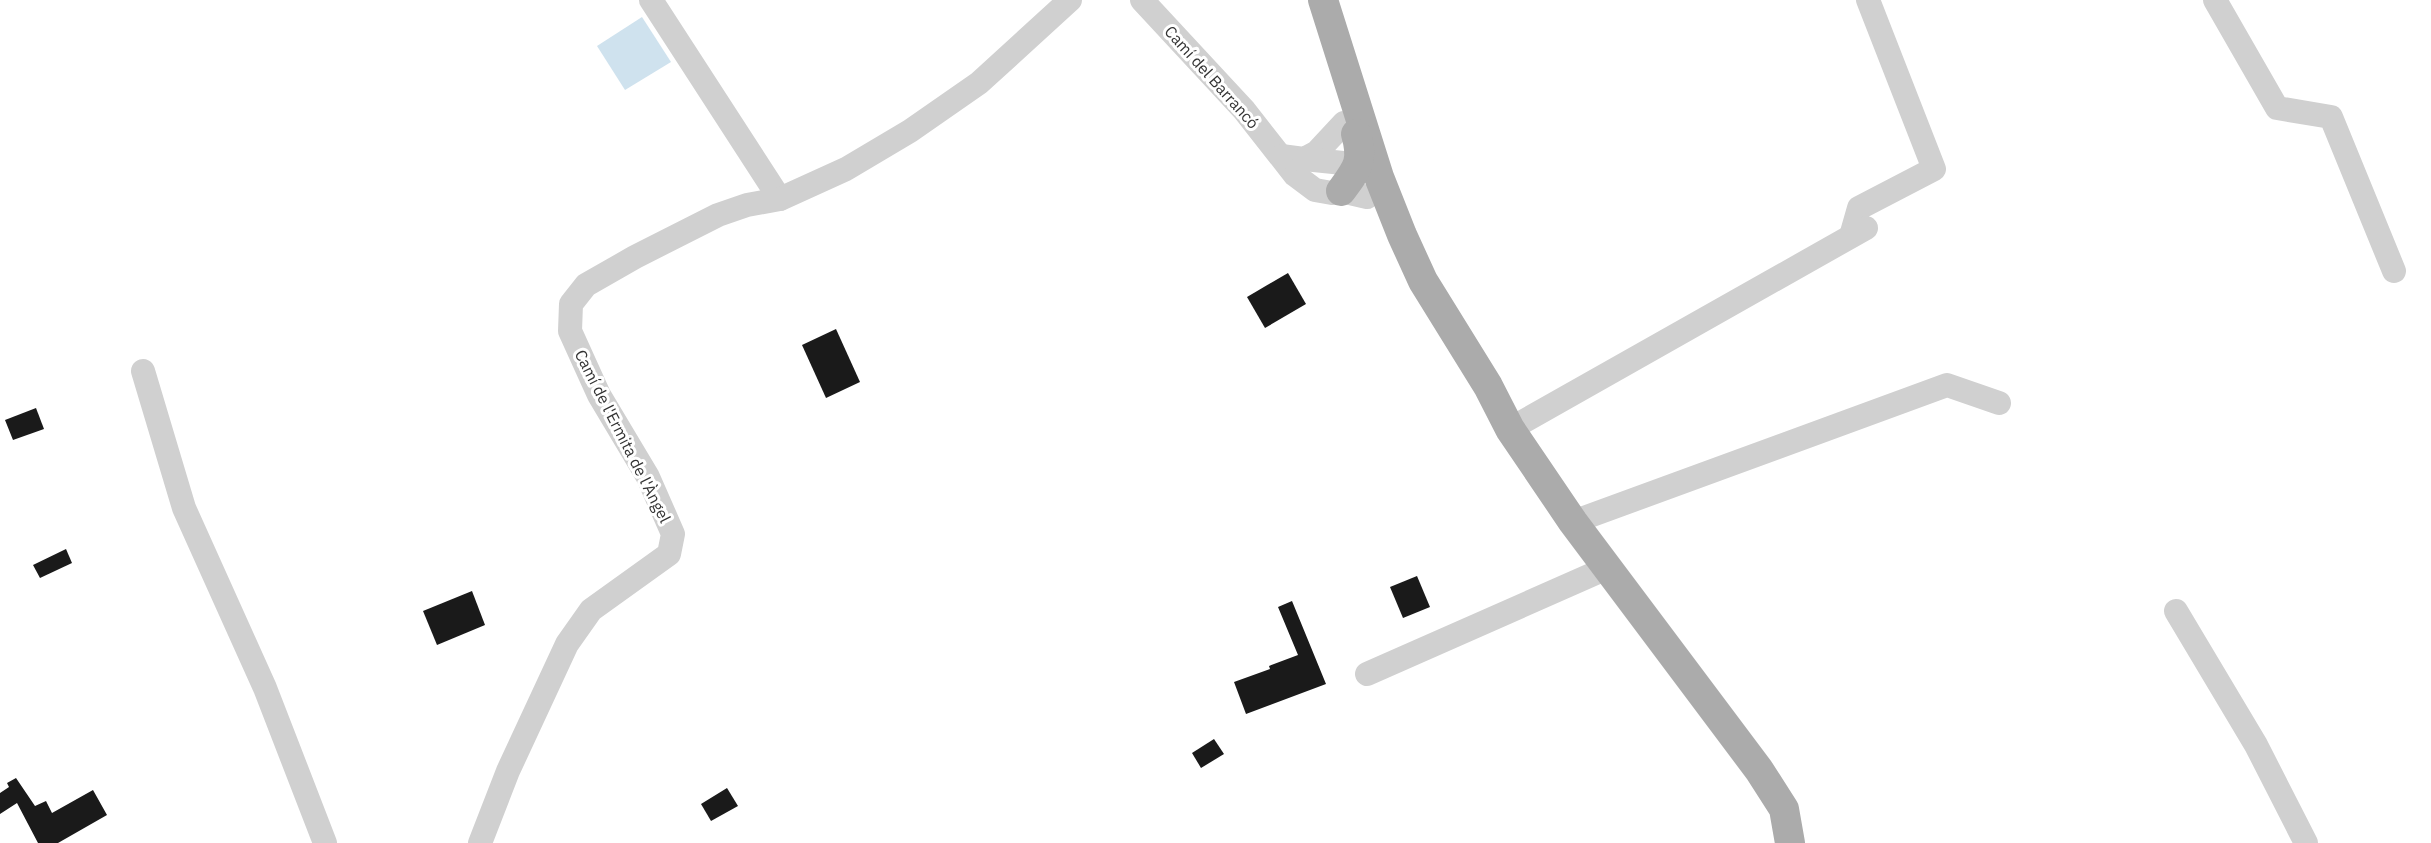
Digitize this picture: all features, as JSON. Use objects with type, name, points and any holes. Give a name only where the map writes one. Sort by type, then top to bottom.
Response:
[{"type":"main road","points":[[1306,0],[1344,123],[1352,180],[1420,309],[1476,392],[1510,429]]},
{"type":"main road","points":[[1316,0],[1361,152],[1352,180]]},
{"type":"main road","points":[[1323,0],[1365,136],[1409,251],[1423,280],[1488,386],[1510,429],[1573,522],[1759,770],[1784,809],[1790,843]]},
{"type":"main road","points":[[1352,180],[1372,183],[1391,233],[1409,251]]},
{"type":"street","points":[[651,0],[780,199]]},
{"type":"street","name":"Camí de l'Ermita de l'Àngel","points":[[480,843],[508,771],[567,644],[591,610],[669,554],[673,534],[648,477],[599,395],[570,331],[571,304],[586,285],[718,215],[747,205],[780,199],[846,169],[910,130],[979,83],[1070,0]]},
{"type":"street","name":"Camí del Barrancó","points":[[1142,0],[1244,110],[1292,157],[1295,175],[1315,190],[1332,193],[1352,180]]},
{"type":"street","points":[[1510,429],[1858,232],[1859,208],[1934,169],[1868,0]]},
{"type":"street","points":[[2215,0],[2277,108],[2331,117],[2394,271]]},
{"type":"street","points":[[1292,157],[1317,152],[1344,123]]},
{"type":"street","points":[[143,371],[184,508],[265,688],[325,843]]},
{"type":"street","points":[[1573,522],[1947,385],[1999,403]]},
{"type":"street","points":[[1367,674],[1607,568]]},
{"type":"street","points":[[2176,611],[2256,745],[2306,843]]},
{"type":"water","points":[[642,17],[671,62],[625,90],[597,46]]},
{"type":"building","points":[[1288,273],[1306,304],[1265,328],[1247,297]]},
{"type":"building","points":[[836,329],[860,382],[826,398],[802,345]]},
{"type":"building","points":[[36,408],[44,429],[13,440],[5,420]]},
{"type":"building","points":[[66,549],[72,563],[40,578],[33,565]]},
{"type":"building","points":[[1417,576],[1430,607],[1403,618],[1390,587]]},
{"type":"building","points":[[472,591],[485,625],[437,645],[423,611]]},
{"type":"building","points":[[1292,601],[1326,684],[1246,714],[1234,682],[1270,669],[1269,666],[1298,655],[1278,607]]},
{"type":"building","points":[[1214,739],[1224,754],[1201,768],[1192,753]]},
{"type":"building","points":[[16,778],[35,806],[46,801],[52,813],[93,790],[107,815],[58,843],[38,843],[17,803],[0,814],[0,793],[9,787],[7,783]]},
{"type":"building","points":[[727,788],[738,806],[711,821],[701,804]]}]
